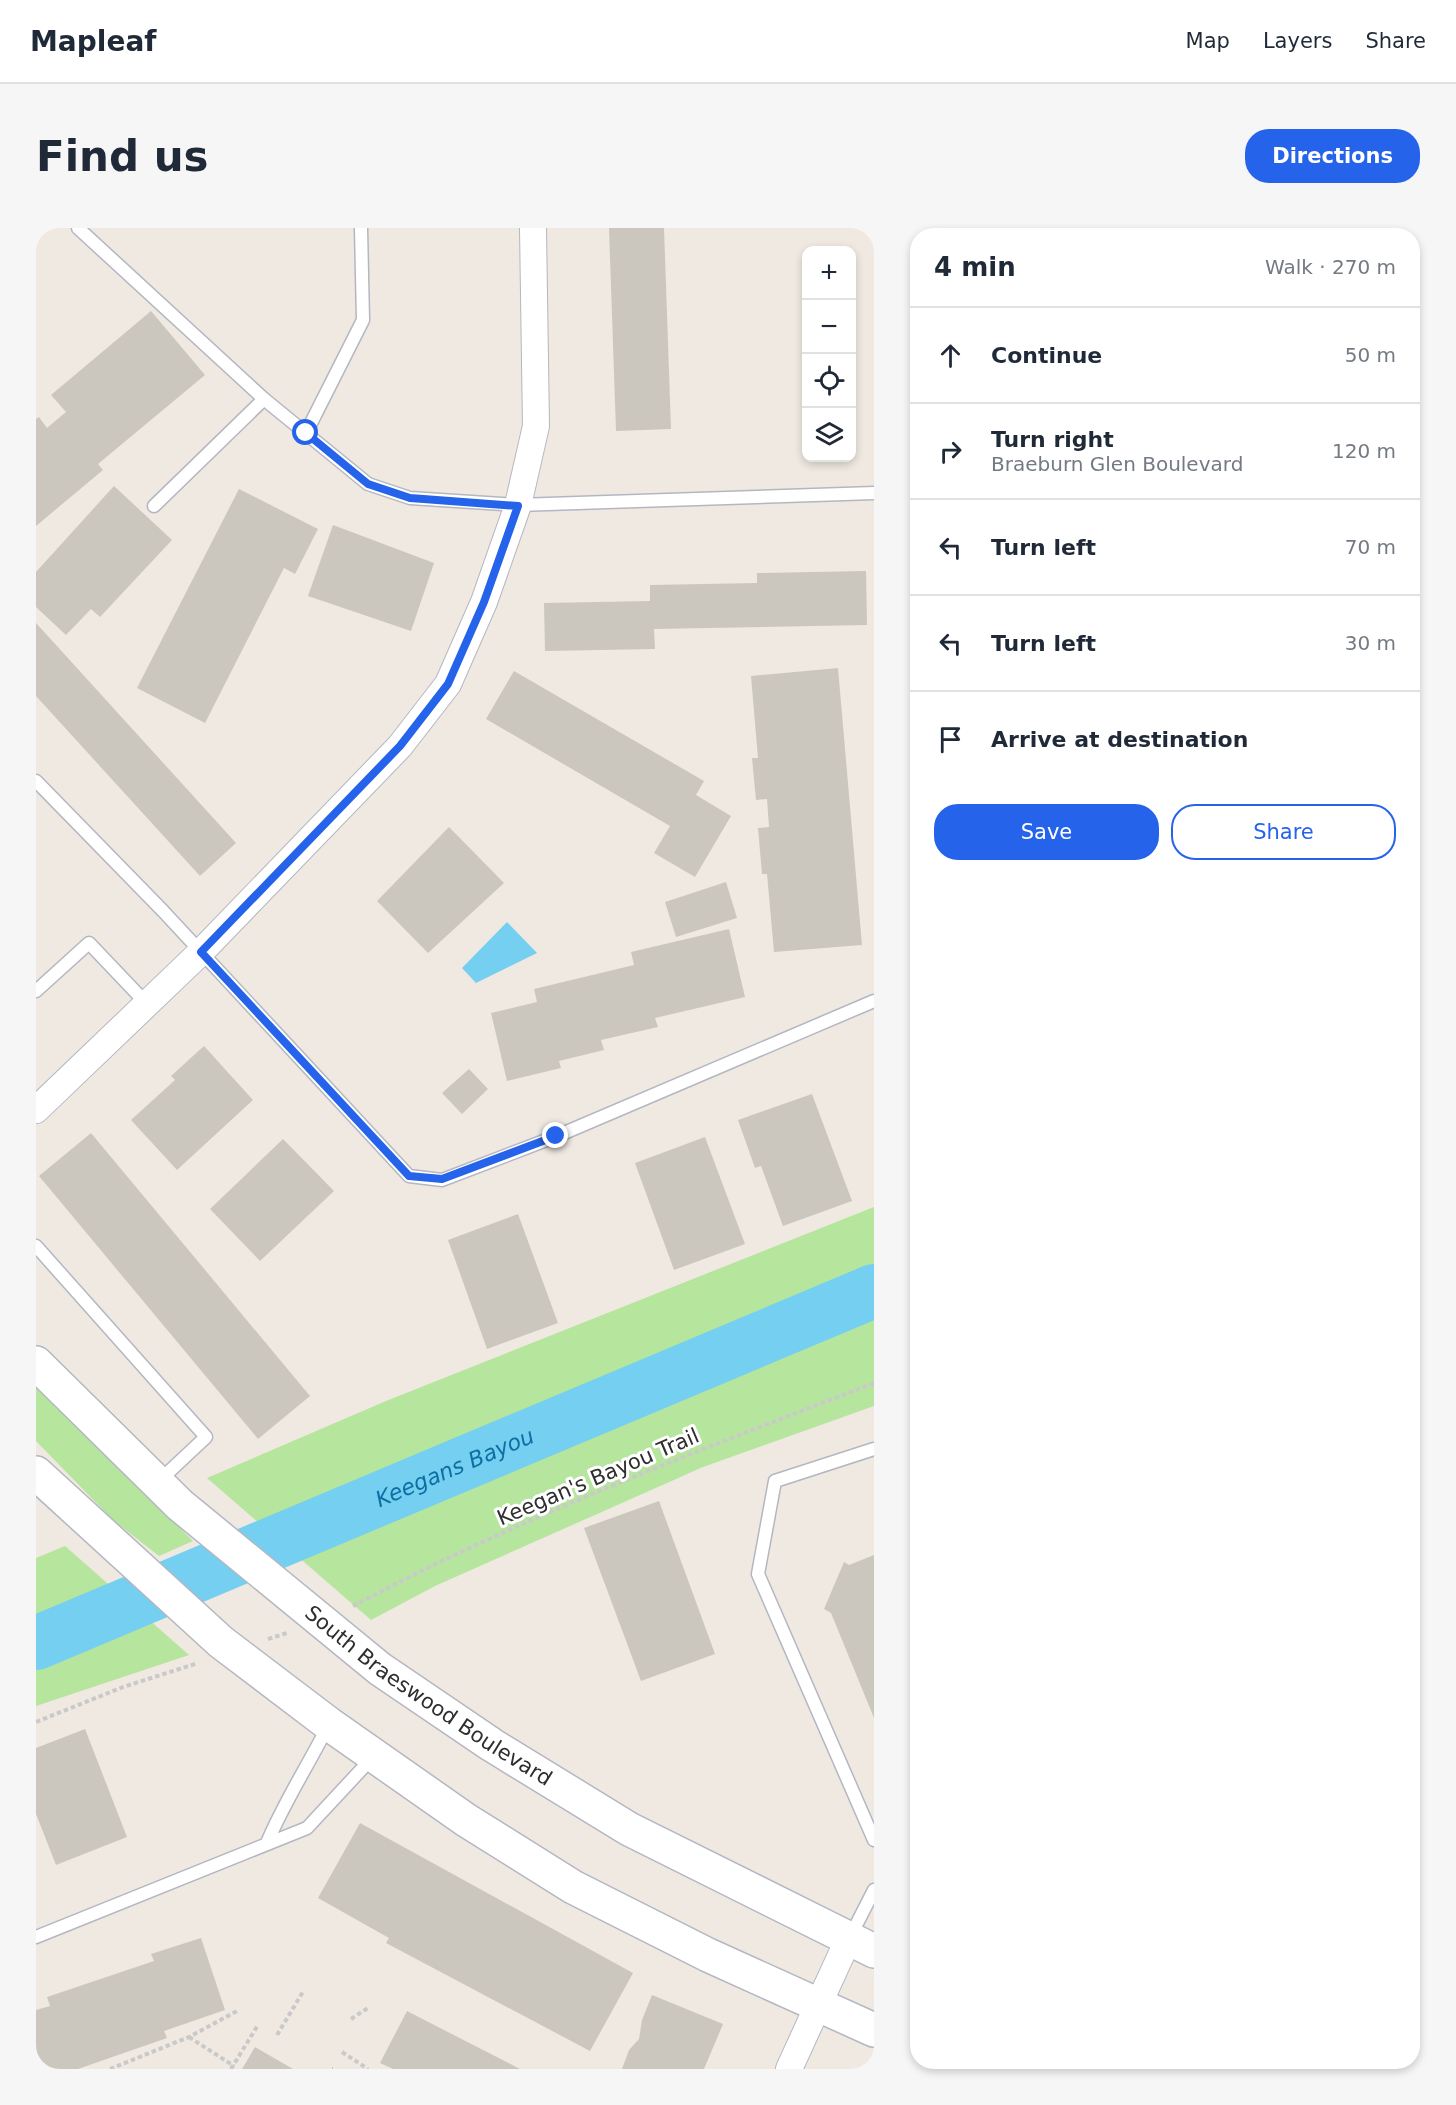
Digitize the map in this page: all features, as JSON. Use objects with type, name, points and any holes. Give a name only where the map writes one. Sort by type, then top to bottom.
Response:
[{"type":"main road","name":"South Braeswood Boulevard","points":[[36,1363],[299,1620],[380,1669],[512,1757],[629,1829],[861,1946]]},
{"type":"main road","points":[[40,1484],[101,1535],[211,1652],[329,1724],[466,1820],[573,1887],[818,2006],[874,2030]]},
{"type":"street","points":[[36,1110],[201,952],[400,746],[448,684],[484,602],[518,506],[536,426],[533,228]]},
{"type":"street","points":[[789,2069],[818,2006],[861,1946]]},
{"type":"lane","points":[[78,228],[264,399],[368,484],[410,498],[518,506],[874,493]]},
{"type":"lane","points":[[306,433],[363,320],[361,228]]},
{"type":"lane","points":[[154,506],[264,399]]},
{"type":"lane","points":[[36,781],[201,952],[409,1176],[442,1179],[556,1136],[874,1001]]},
{"type":"lane","points":[[36,991],[90,943],[147,1004]]},
{"type":"lane","points":[[36,1246],[206,1437],[158,1482]]},
{"type":"lane","points":[[874,1449],[775,1481],[758,1574],[874,1840]]},
{"type":"lane","points":[[267,1843],[278,1817],[303,1777],[329,1724]]},
{"type":"lane","points":[[36,1937],[307,1828],[374,1756]]},
{"type":"lane","points":[[861,1946],[874,1890]]},
{"type":"path","name":"Keegan's Bayou Trail","points":[[344,1611],[413,1573],[625,1479],[874,1383]]},
{"type":"path","points":[[259,1642],[299,1620]]},
{"type":"path","points":[[36,1722],[211,1652]]},
{"type":"path","points":[[277,2035],[304,1990]]},
{"type":"path","points":[[351,2019],[368,2008]]},
{"type":"path","points":[[110,2069],[189,2037],[237,2011]]},
{"type":"path","points":[[189,2037],[233,2067],[258,2025]]},
{"type":"path","points":[[342,2052],[368,2069]]},
{"type":"green space","points":[[874,1207],[874,1406],[703,1467],[435,1586],[371,1620],[207,1478],[386,1401]]},
{"type":"green space","points":[[36,1385],[193,1541],[159,1556],[113,1520],[36,1441]]},
{"type":"green space","points":[[65,1546],[189,1655],[36,1706],[36,1558]]},
{"type":"water","points":[[507,922],[537,953],[476,983],[462,968]]},
{"type":"building","points":[[609,228],[664,228],[671,429],[616,431]]},
{"type":"building","points":[[151,311],[205,375],[98,464],[103,470],[36,526],[36,419],[39,417],[47,428],[66,412],[51,395]]},
{"type":"building","points":[[114,486],[172,540],[100,617],[91,609],[66,635],[36,607],[36,572]]},
{"type":"building","points":[[239,489],[318,529],[295,574],[284,568],[205,723],[137,688]]},
{"type":"building","points":[[333,525],[434,563],[411,631],[308,596]]},
{"type":"building","points":[[866,571],[867,625],[654,629],[655,649],[545,651],[544,603],[650,601],[650,585],[757,583],[757,573]]},
{"type":"building","points":[[36,623],[236,843],[200,876],[36,696]]},
{"type":"building","points":[[838,668],[862,945],[774,952],[767,874],[762,874],[758,828],[769,827],[767,799],[756,800],[752,758],[758,758],[751,676]]},
{"type":"building","points":[[514,671],[704,781],[696,795],[731,816],[695,877],[654,853],[670,826],[486,719]]},
{"type":"building","points":[[449,827],[504,883],[428,953],[377,901]]},
{"type":"building","points":[[726,882],[737,918],[676,937],[665,902]]},
{"type":"building","points":[[729,929],[745,997],[655,1018],[658,1027],[601,1040],[604,1050],[559,1061],[561,1068],[507,1081],[491,1013],[537,1002],[534,989],[634,965],[631,952]]},
{"type":"building","points":[[204,1046],[253,1100],[177,1170],[131,1120],[175,1080],[171,1076]]},
{"type":"building","points":[[469,1069],[488,1089],[462,1114],[442,1093]]},
{"type":"building","points":[[812,1094],[852,1201],[783,1226],[761,1166],[755,1168],[738,1120]]},
{"type":"building","points":[[91,1133],[310,1396],[258,1439],[39,1176]]},
{"type":"building","points":[[705,1137],[745,1244],[674,1270],[635,1163]]},
{"type":"building","points":[[283,1139],[334,1191],[260,1261],[210,1209]]},
{"type":"building","points":[[518,1214],[558,1323],[487,1349],[448,1240]]},
{"type":"building","points":[[659,1501],[715,1654],[641,1681],[584,1528]]},
{"type":"building","points":[[874,1555],[874,1718],[831,1613],[824,1609],[844,1562],[849,1565]]},
{"type":"building","points":[[85,1729],[127,1837],[56,1865],[36,1814],[36,1748]]},
{"type":"building","points":[[360,1823],[633,1973],[590,2051],[386,1943],[389,1938],[318,1898]]},
{"type":"building","points":[[201,1938],[225,2010],[164,2031],[167,2038],[78,2069],[36,2069],[36,2010],[50,2006],[47,1997],[154,1961],[151,1954]]},
{"type":"building","points":[[652,1995],[723,2024],[704,2069],[622,2069],[629,2050],[639,2039],[642,2020]]},
{"type":"building","points":[[407,2011],[520,2069],[393,2069],[380,2063]]},
{"type":"building","points":[[255,2047],[293,2069],[242,2069]]},
{"type":"waterway","name":"Keegans Bayou","points":[[36,1643],[874,1291]]},
{"type":"route","points":[[306,433],[368,484],[410,498],[518,506],[484,602],[448,684],[400,746],[201,952],[409,1176],[442,1179],[556,1136]]}]
